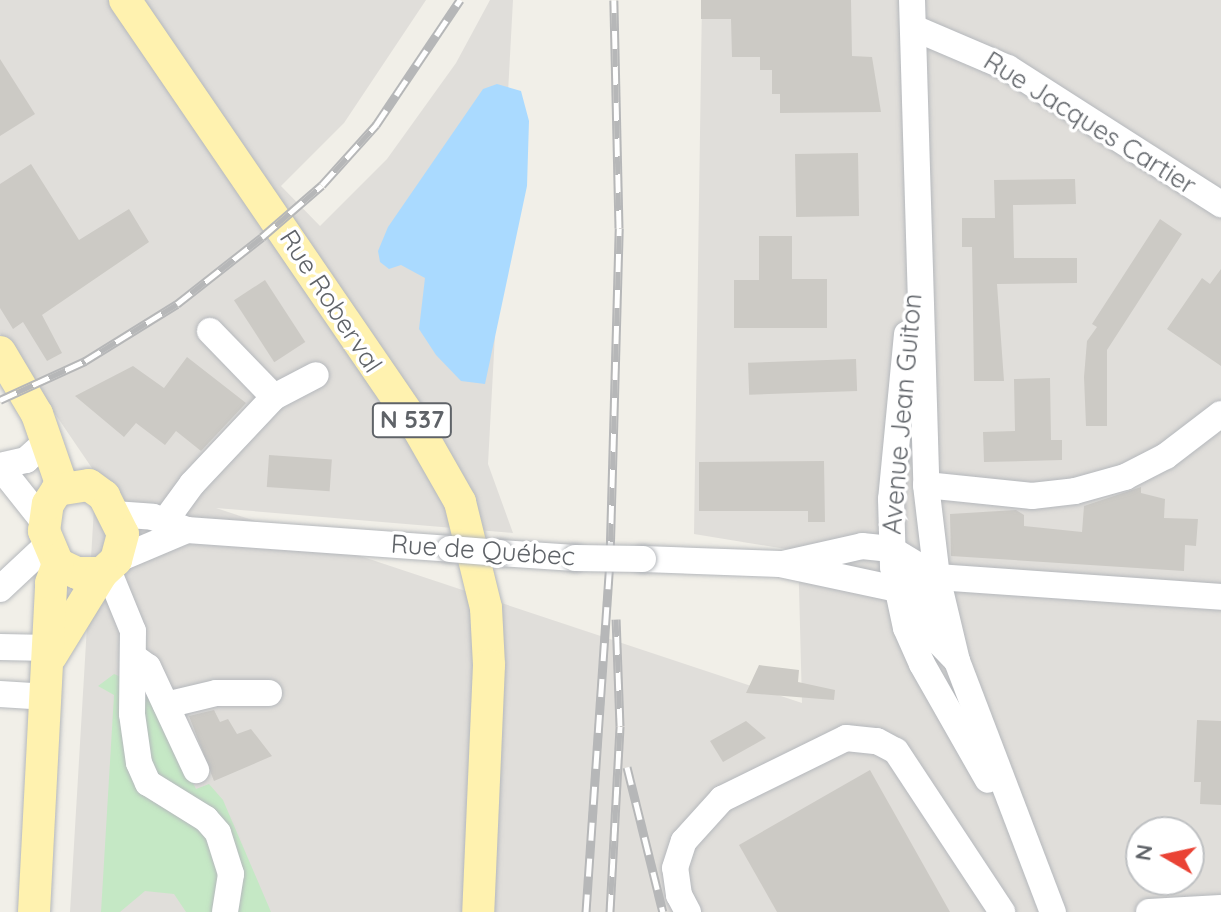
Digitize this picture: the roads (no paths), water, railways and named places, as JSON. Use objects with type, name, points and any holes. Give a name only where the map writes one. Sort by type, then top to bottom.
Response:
[{"type":"main road","name":"Rue Roberval","points":[[125,0],[419,430],[460,502],[486,608],[489,665],[478,912]]},
{"type":"main road","points":[[0,352],[43,433],[51,430],[69,487],[49,543],[51,652],[34,912]]},
{"type":"main road","points":[[51,652],[109,568],[123,534],[114,514],[69,487]]},
{"type":"main road","points":[[49,543],[77,573],[109,568]]},
{"type":"street","name":"Avenue Jean Guiton","points":[[910,572],[926,485],[917,239],[914,0]]},
{"type":"street","name":"Rue Jacques Cartier","points":[[914,28],[1008,68],[1221,204]]},
{"type":"street","name":"Avenue Jean Guiton","points":[[910,572],[917,239]]},
{"type":"street","points":[[210,331],[274,397]]},
{"type":"street","points":[[176,526],[192,484],[274,397],[316,375]]},
{"type":"street","points":[[926,485],[1032,496],[1075,491],[1125,477],[1166,456],[1221,414]]},
{"type":"street","points":[[5,466],[43,433]]},
{"type":"street","points":[[5,466],[69,487]]},
{"type":"street","points":[[0,589],[49,543],[5,466]]},
{"type":"street","name":"Rue de Québec","points":[[114,514],[176,526],[500,553],[780,564],[1221,597]]},
{"type":"street","name":"Rue de Québec","points":[[109,568],[176,526]]},
{"type":"street","name":"Rue de Québec","points":[[780,564],[841,548],[910,572]]},
{"type":"street","points":[[109,568],[129,615],[134,657],[132,714],[139,763],[148,783],[206,819],[218,833],[231,874],[225,912]]},
{"type":"street","points":[[910,572],[957,661],[1021,834]]},
{"type":"street","points":[[910,572],[922,664],[1063,912]]},
{"type":"street","points":[[0,647],[51,652]]},
{"type":"street","points":[[134,657],[148,667],[196,770]]},
{"type":"street","points":[[166,705],[216,693],[269,693]]},
{"type":"street","points":[[0,694],[48,697]]},
{"type":"street","points":[[688,912],[679,895],[675,868],[684,841],[722,799],[846,738],[877,741],[896,751],[1002,912]]},
{"type":"street","points":[[1040,874],[1053,912]]},
{"type":"street","points":[[1149,912],[1221,908]]},
{"type":"water","points":[[497,84],[521,91],[529,121],[527,186],[485,384],[461,381],[436,355],[419,329],[425,278],[401,265],[389,269],[380,262],[378,251],[388,227],[483,89]]},
{"type":"railway","points":[[0,400],[85,361],[177,304],[322,185],[376,125],[460,0]]},
{"type":"railway","points":[[586,912],[610,559],[619,228],[614,0]]},
{"type":"railway","points":[[610,912],[620,726],[616,619]]},
{"type":"railway","points":[[627,767],[663,912]]}]
